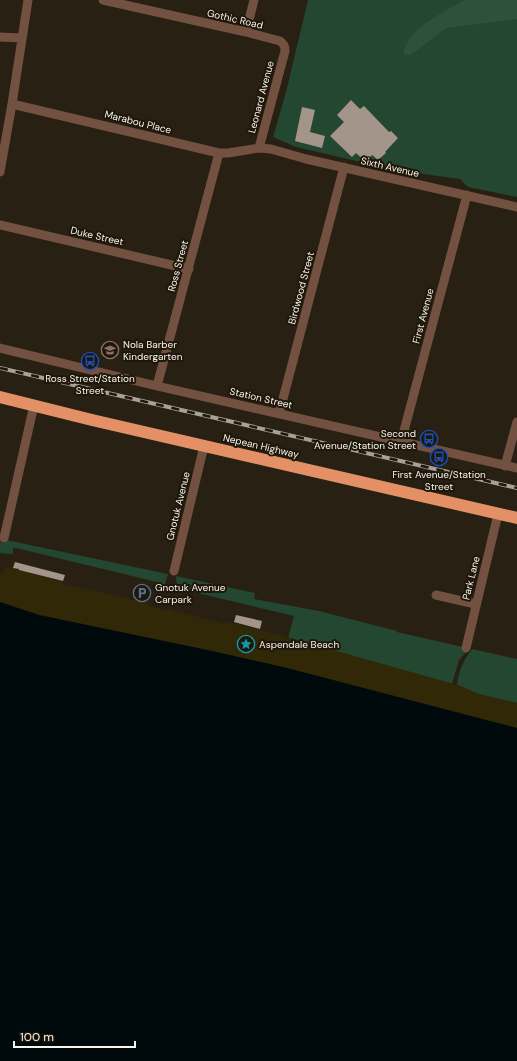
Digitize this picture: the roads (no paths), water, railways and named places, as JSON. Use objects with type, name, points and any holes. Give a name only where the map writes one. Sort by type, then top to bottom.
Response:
[{"type":"highway","name":"Nepean Highway","points":[[0,397],[92,420],[517,518]]},
{"type":"street","points":[[0,172],[28,0]]},
{"type":"street","name":"Gothic Road","points":[[103,0],[280,41],[285,47],[285,51]]},
{"type":"street","points":[[246,32],[254,0]]},
{"type":"street","points":[[0,36],[22,38]]},
{"type":"street","name":"Leonard Avenue","points":[[259,148],[285,51]]},
{"type":"street","name":"Marabou Place","points":[[12,104],[219,153],[259,148]]},
{"type":"street","name":"Sixth Avenue","points":[[259,148],[271,149],[517,207]]},
{"type":"street","name":"Ross Street","points":[[157,386],[219,153]]},
{"type":"street","name":"Birdwood Street","points":[[279,414],[344,167]]},
{"type":"street","name":"First Avenue","points":[[401,442],[467,195]]},
{"type":"street","name":"Duke Street","points":[[0,225],[189,268]]},
{"type":"street","name":"Station Street","points":[[0,348],[157,386],[517,468]]},
{"type":"street","points":[[4,538],[34,405]]},
{"type":"street","points":[[505,466],[517,422]]},
{"type":"street","name":"Gnotuk Avenue","points":[[174,571],[204,446]]},
{"type":"street","name":"Park Lane","points":[[466,648],[475,604],[498,514]]},
{"type":"street","points":[[436,595],[475,604]]},
{"type":"railway","points":[[0,368],[517,488]]},
{"type":"place","name":"Nola Barber Kindergarten","points":[[110,350]]},
{"type":"place","name":"Ross Street/Station Street","points":[[90,361]]},
{"type":"place","name":"Second Avenue/Station Street","points":[[429,439]]},
{"type":"place","name":"First Avenue/Station Street","points":[[439,457]]},
{"type":"place","name":"Gnotuk Avenue Carpark","points":[[142,593]]},
{"type":"place","name":"Aspendale Beach","points":[[246,644]]}]
